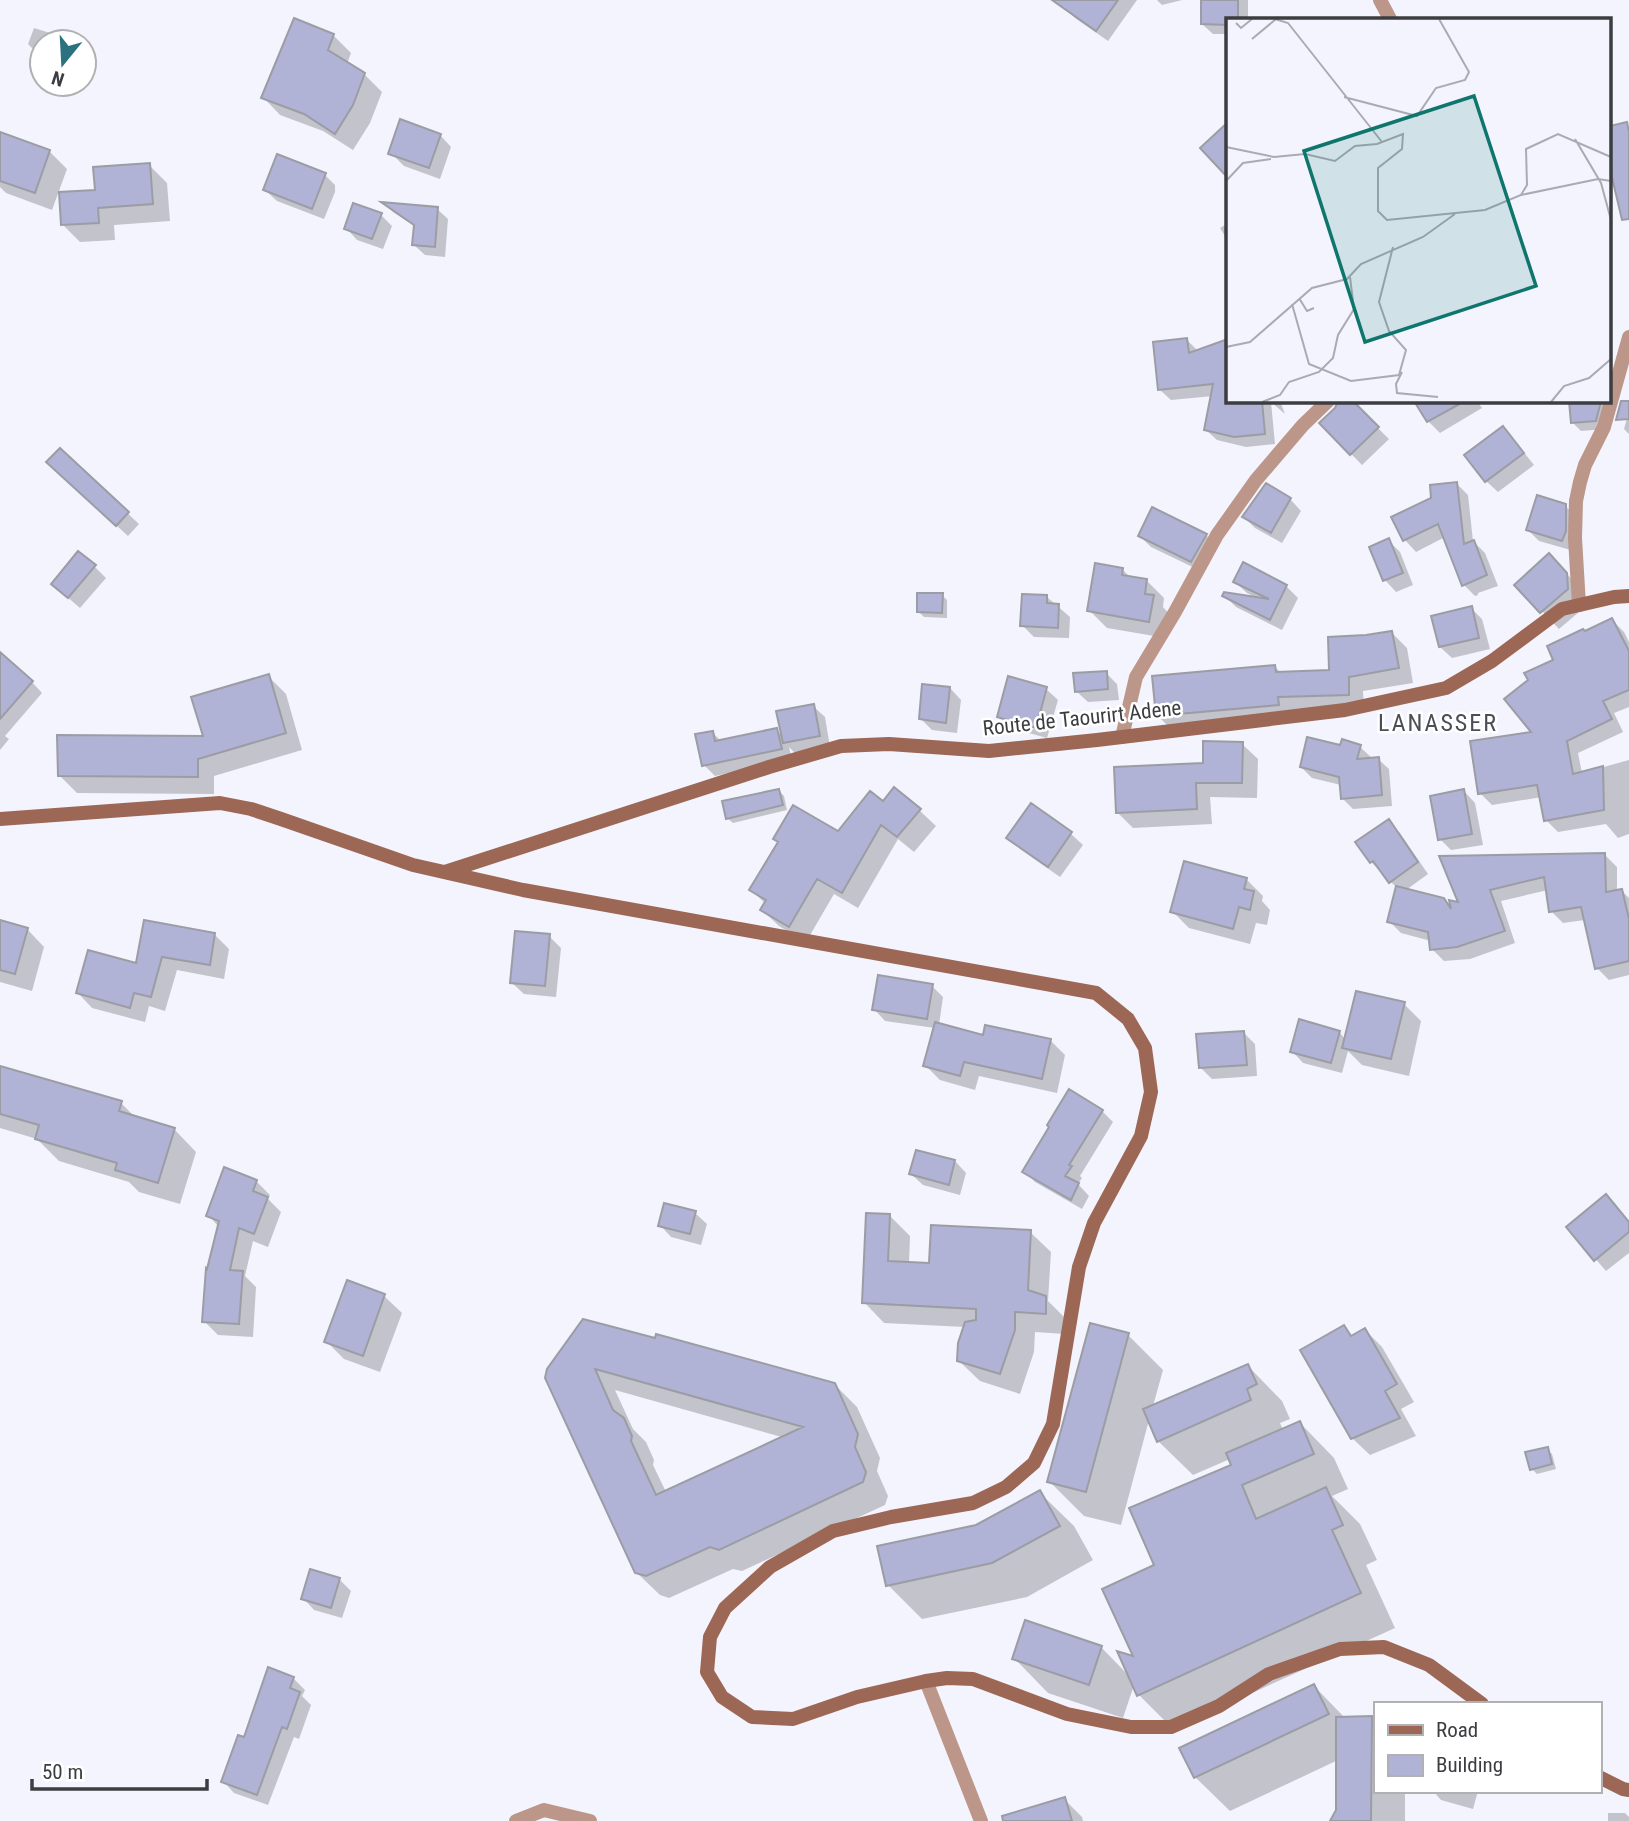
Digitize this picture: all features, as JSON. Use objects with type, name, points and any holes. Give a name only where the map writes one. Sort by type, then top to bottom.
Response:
[{"type":"main road","name":"Route de Taourirt Adene","points":[[445,872],[841,746],[889,744],[989,751],[1345,710],[1446,688],[1492,661],[1562,610],[1629,596]]},
{"type":"main road","points":[[0,819],[220,803],[251,809],[413,865],[523,890],[1096,993],[1128,1019],[1145,1048],[1151,1092],[1141,1136],[1094,1223],[1079,1266],[1052,1424],[1034,1463],[1006,1487],[973,1503],[891,1517],[833,1531],[769,1567],[725,1608],[710,1637],[707,1672],[722,1697],[751,1717],[793,1719],[857,1697],[947,1678],[973,1679],[1068,1714],[1131,1727],[1171,1727],[1219,1706],[1269,1674],[1340,1649],[1384,1647],[1429,1665],[1479,1702]]},
{"type":"main road","points":[[1601,1778],[1629,1790]]},
{"type":"street","points":[[1380,0],[1389,18]]},
{"type":"street","points":[[1612,398],[1629,337]]},
{"type":"street","points":[[1122,737],[1136,677],[1217,535],[1256,480],[1303,425],[1327,402]]},
{"type":"street","points":[[1579,605],[1576,501],[1585,465],[1604,427],[1611,402]]},
{"type":"street","points":[[926,1681],[981,1821]]},
{"type":"street","points":[[516,1821],[544,1810],[590,1821]]},
{"type":"building","points":[[1052,0],[1118,0],[1096,31]]},
{"type":"building","points":[[1201,0],[1238,0],[1238,18],[1226,18],[1226,25],[1201,24]]},
{"type":"building","points":[[294,18],[334,34],[328,50],[365,73],[353,105],[335,134],[304,114],[261,98]]},
{"type":"building","points":[[400,119],[441,134],[429,168],[388,154]]},
{"type":"building","points":[[1627,122],[1629,132],[1629,219],[1622,220],[1612,178],[1612,126]]},
{"type":"building","points":[[1226,124],[1226,176],[1200,148]]},
{"type":"building","points":[[0,132],[50,150],[35,193],[0,181]]},
{"type":"building","points":[[277,154],[326,173],[312,209],[263,190]]},
{"type":"building","points":[[150,163],[153,204],[98,208],[99,223],[61,225],[59,192],[95,190],[93,167]]},
{"type":"building","points":[[381,202],[438,207],[435,247],[412,245],[414,225]]},
{"type":"building","points":[[353,203],[382,213],[372,239],[344,229]]},
{"type":"building","points":[[1187,338],[1189,353],[1226,340],[1226,402],[1262,402],[1265,434],[1234,437],[1204,430],[1213,384],[1158,390],[1153,342]]},
{"type":"building","points":[[1621,401],[1629,401],[1629,419],[1616,420]]},
{"type":"building","points":[[1338,402],[1354,402],[1379,427],[1350,455],[1319,423]]},
{"type":"building","points":[[1415,402],[1463,402],[1427,422]]},
{"type":"building","points":[[1569,402],[1601,402],[1596,421],[1571,423]]},
{"type":"building","points":[[1503,426],[1524,453],[1485,482],[1464,455]]},
{"type":"building","points":[[60,448],[129,512],[116,526],[46,462]]},
{"type":"building","points":[[1457,482],[1464,544],[1474,540],[1487,575],[1462,586],[1438,524],[1403,541],[1391,517],[1431,498],[1430,485]]},
{"type":"building","points":[[1266,483],[1291,498],[1271,533],[1242,517]]},
{"type":"building","points":[[1537,495],[1566,504],[1566,531],[1562,541],[1526,530]]},
{"type":"building","points":[[1152,507],[1207,534],[1191,562],[1138,536]]},
{"type":"building","points":[[1389,538],[1403,573],[1383,581],[1369,547]]},
{"type":"building","points":[[78,551],[96,565],[68,598],[51,584]]},
{"type":"building","points":[[1549,553],[1567,573],[1568,589],[1540,613],[1514,585]]},
{"type":"building","points":[[1243,562],[1287,585],[1270,620],[1222,596],[1224,592],[1269,599],[1233,582]]},
{"type":"building","points":[[1095,563],[1123,568],[1122,575],[1147,579],[1145,594],[1154,595],[1149,622],[1087,611]]},
{"type":"building","points":[[917,593],[943,593],[942,613],[917,612]]},
{"type":"building","points":[[1022,594],[1047,595],[1047,603],[1059,604],[1058,628],[1020,626]]},
{"type":"building","points":[[1472,606],[1479,638],[1439,647],[1431,616]]},
{"type":"building","points":[[1612,618],[1629,651],[1629,690],[1603,701],[1612,719],[1567,741],[1573,774],[1603,766],[1604,810],[1544,821],[1537,785],[1478,794],[1470,741],[1531,732],[1504,699],[1528,680],[1524,673],[1553,660],[1547,646]]},
{"type":"building","points":[[1392,631],[1399,668],[1349,677],[1349,695],[1278,697],[1279,705],[1156,716],[1152,676],[1275,665],[1276,672],[1329,670],[1328,637]]},
{"type":"building","points":[[0,652],[33,681],[0,719]]},
{"type":"building","points":[[1107,671],[1108,689],[1075,692],[1073,673]]},
{"type":"building","points":[[269,674],[286,733],[198,759],[198,777],[58,776],[57,735],[203,736],[191,697]]},
{"type":"building","points":[[1008,676],[1047,687],[1036,728],[997,717]]},
{"type":"building","points":[[922,684],[950,687],[946,723],[919,719]]},
{"type":"building","points":[[814,704],[820,736],[783,743],[776,711]]},
{"type":"building","points":[[777,728],[782,749],[702,766],[695,734],[713,731],[715,741]]},
{"type":"building","points":[[1307,737],[1340,745],[1342,739],[1361,745],[1357,759],[1379,757],[1382,795],[1341,799],[1339,777],[1300,767]]},
{"type":"building","points":[[1203,741],[1243,742],[1242,783],[1196,783],[1197,809],[1116,813],[1114,767],[1203,763]]},
{"type":"building","points":[[894,787],[921,809],[897,837],[881,825],[842,893],[817,879],[789,927],[760,910],[766,900],[749,890],[778,842],[773,839],[793,805],[838,831],[870,791],[883,801]]},
{"type":"building","points":[[779,789],[783,805],[726,819],[722,801]]},
{"type":"building","points":[[1464,789],[1472,834],[1438,840],[1430,796]]},
{"type":"building","points":[[1031,803],[1072,832],[1048,867],[1006,838]]},
{"type":"building","points":[[1389,819],[1418,862],[1389,883],[1355,842]]},
{"type":"building","points":[[1605,853],[1606,892],[1622,889],[1629,919],[1629,961],[1595,969],[1581,907],[1549,912],[1544,877],[1490,890],[1505,931],[1457,947],[1430,950],[1428,932],[1387,922],[1396,886],[1444,898],[1451,909],[1449,900],[1458,902],[1439,856]]},
{"type":"building","points":[[1184,861],[1247,878],[1244,889],[1254,891],[1250,910],[1239,907],[1233,929],[1170,912]]},
{"type":"building","points":[[0,920],[28,928],[15,974],[0,970]]},
{"type":"building","points":[[144,920],[215,933],[210,965],[162,957],[151,997],[134,993],[130,1008],[76,993],[88,950],[136,963]]},
{"type":"building","points":[[515,931],[550,934],[545,986],[510,983]]},
{"type":"building","points":[[878,975],[933,984],[927,1019],[872,1010]]},
{"type":"building","points":[[1356,991],[1405,1002],[1391,1059],[1342,1048]]},
{"type":"building","points":[[1299,1019],[1340,1031],[1331,1063],[1290,1052]]},
{"type":"building","points":[[935,1022],[983,1035],[985,1025],[1051,1039],[1042,1079],[964,1062],[960,1076],[923,1066]]},
{"type":"building","points":[[1244,1031],[1247,1065],[1199,1068],[1196,1034]]},
{"type":"building","points":[[0,1066],[122,1101],[119,1111],[175,1128],[158,1183],[115,1170],[117,1163],[35,1139],[39,1125],[0,1114]]},
{"type":"building","points":[[1069,1089],[1103,1110],[1065,1176],[1079,1183],[1071,1200],[1022,1172]]},
{"type":"building","points":[[916,1150],[955,1160],[949,1185],[909,1174]]},
{"type":"building","points":[[224,1167],[257,1180],[253,1191],[268,1197],[254,1234],[239,1228],[230,1270],[243,1271],[239,1324],[202,1322],[206,1268],[219,1221],[206,1216]]},
{"type":"building","points":[[1606,1194],[1629,1222],[1629,1232],[1594,1261],[1566,1227]]},
{"type":"building","points":[[664,1203],[696,1211],[690,1234],[658,1226]]},
{"type":"building","points":[[866,1213],[890,1214],[888,1261],[929,1263],[931,1225],[1031,1230],[1028,1290],[1046,1296],[1046,1314],[1015,1312],[1015,1330],[1000,1374],[957,1361],[958,1343],[965,1322],[976,1320],[976,1309],[862,1303]]},
{"type":"building","points":[[347,1280],[385,1294],[363,1356],[324,1342]]},
{"type":"building","points":[[583,1319],[655,1338],[656,1334],[835,1383],[858,1434],[855,1447],[866,1472],[863,1482],[719,1550],[710,1547],[646,1576],[635,1573],[545,1378],[547,1369]],"holes":[[[595,1369],[803,1427],[656,1495],[631,1441],[632,1436],[624,1418],[613,1410]]]},
{"type":"building","points":[[1090,1323],[1129,1333],[1086,1492],[1047,1482]]},
{"type":"building","points":[[1344,1325],[1351,1336],[1365,1328],[1397,1384],[1385,1391],[1400,1418],[1351,1439],[1300,1350]]},
{"type":"building","points":[[1248,1364],[1257,1384],[1247,1389],[1251,1400],[1157,1442],[1143,1409]]},
{"type":"building","points":[[1300,1421],[1314,1454],[1242,1485],[1256,1519],[1326,1487],[1343,1525],[1332,1530],[1361,1593],[1137,1696],[1117,1651],[1133,1656],[1102,1589],[1154,1565],[1129,1508],[1231,1465],[1226,1453]]},
{"type":"building","points":[[1548,1447],[1552,1464],[1530,1470],[1525,1452]]},
{"type":"building","points":[[1040,1490],[1060,1526],[992,1563],[886,1586],[877,1546],[976,1525]]},
{"type":"building","points":[[310,1569],[340,1578],[331,1608],[301,1599]]},
{"type":"building","points":[[1025,1620],[1102,1646],[1089,1685],[1012,1659]]},
{"type":"building","points":[[268,1667],[294,1677],[290,1688],[300,1692],[287,1729],[282,1727],[257,1795],[221,1782],[238,1735],[244,1737]]},
{"type":"building","points":[[1314,1684],[1329,1714],[1194,1778],[1179,1748]]},
{"type":"building","points":[[1372,1716],[1371,1821],[1330,1821],[1336,1810],[1336,1717]]},
{"type":"building","points":[[1065,1797],[1072,1821],[1003,1821],[1002,1816]]},
{"type":"district","name":"LANASSER","points":[[1438,723]]}]
